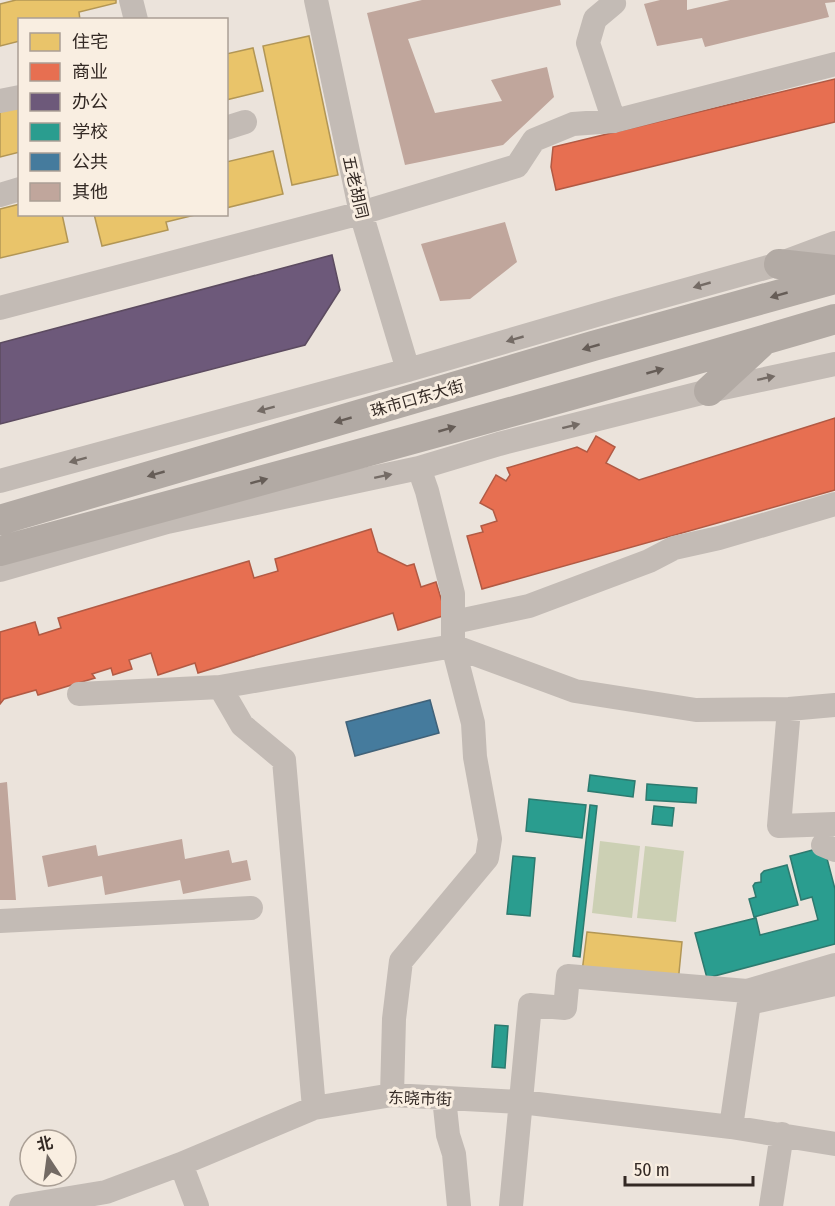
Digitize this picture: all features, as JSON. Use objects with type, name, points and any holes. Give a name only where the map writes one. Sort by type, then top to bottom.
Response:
[{"type":"main road","points":[[779,264],[835,270]]},
{"type":"main road","name":"珠市口东大街","points":[[0,520],[593,346],[835,279]]},
{"type":"main road","points":[[0,551],[344,458],[835,319]]},
{"type":"main road","points":[[709,390],[765,340]]},
{"type":"street","points":[[132,0],[136,18]]},
{"type":"street","name":"五老胡同","points":[[316,0],[361,213],[408,370]]},
{"type":"street","points":[[613,0],[614,3],[595,19],[588,43],[614,121]]},
{"type":"street","points":[[0,308],[361,213],[517,166],[534,140],[573,124],[614,121],[835,64]]},
{"type":"street","points":[[0,101],[18,97]]},
{"type":"street","points":[[0,195],[18,190]]},
{"type":"street","name":"珠市口东大街","points":[[0,481],[408,370],[779,264],[835,243]]},
{"type":"street","points":[[0,570],[167,522],[419,468],[499,444],[709,390],[835,364]]},
{"type":"street","points":[[392,1095],[394,1019],[401,961],[486,858],[490,839],[475,757],[473,723],[453,646],[453,594],[419,468]]},
{"type":"street","points":[[454,622],[529,606],[649,561],[674,548],[719,538],[835,504]]},
{"type":"street","points":[[79,694],[220,687],[453,646],[574,691],[696,710],[789,709],[835,705]]},
{"type":"street","points":[[220,687],[242,725],[284,760],[314,1108]]},
{"type":"street","points":[[789,709],[779,826],[835,824]]},
{"type":"street","points":[[0,921],[251,908]]},
{"type":"street","points":[[748,997],[835,965]]},
{"type":"street","points":[[511,1206],[530,1005],[565,1008],[568,976],[748,997],[835,984]]},
{"type":"street","points":[[731,1127],[748,997]]},
{"type":"street","name":"东晓市街","points":[[21,1206],[106,1192],[181,1164],[314,1108],[392,1095],[521,1102],[731,1127],[835,1144]]},
{"type":"street","points":[[444,1098],[448,1135],[454,1154],[459,1206]]},
{"type":"street","points":[[771,1206],[782,1134]]},
{"type":"street","points":[[181,1164],[197,1206]]},
{"type":"green space","points":[[600,841],[640,846],[632,918],[592,913]]},
{"type":"green space","points":[[645,846],[684,851],[676,922],[637,918]]},
{"type":"building: 住宅","points":[[16,0],[116,0],[116,3],[79,12],[80,18],[18,18],[18,42],[0,46],[0,4]]},
{"type":"building: 住宅","points":[[309,36],[338,175],[292,185],[263,46]]},
{"type":"building: 住宅","points":[[253,48],[263,91],[228,100],[228,54]]},
{"type":"building: 住宅","points":[[18,104],[18,152],[0,157],[0,108]]},
{"type":"building: 住宅","points":[[273,151],[283,194],[228,208],[228,162]]},
{"type":"building: 住宅","points":[[18,204],[18,216],[62,216],[68,242],[0,258],[0,209]]},
{"type":"building: 住宅","points":[[94,216],[191,216],[166,222],[168,230],[102,246]]},
{"type":"building: 住宅","points":[[587,932],[682,942],[678,983],[582,972]]},
{"type":"building: 商业","points":[[835,79],[835,122],[556,190],[551,167],[553,147]]},
{"type":"building: 商业","points":[[835,418],[835,490],[482,589],[467,536],[483,532],[481,526],[497,521],[493,510],[480,503],[496,475],[506,481],[510,475],[507,468],[577,447],[587,452],[596,436],[615,447],[606,463],[639,480]]},
{"type":"building: 商业","points":[[371,529],[378,552],[407,566],[414,564],[421,587],[436,582],[446,615],[398,630],[393,613],[198,673],[195,663],[158,675],[151,653],[129,660],[132,669],[113,675],[111,668],[92,674],[95,678],[38,695],[36,690],[4,699],[0,704],[0,632],[35,622],[39,635],[61,628],[58,618],[249,561],[254,578],[278,571],[275,559]]},
{"type":"building: 办公","points":[[332,255],[340,290],[305,345],[0,424],[0,343]]},
{"type":"building: 学校","points":[[590,775],[635,781],[633,797],[588,791]]},
{"type":"building: 学校","points":[[647,784],[697,788],[696,803],[646,800]]},
{"type":"building: 学校","points":[[529,799],[586,805],[582,838],[526,831]]},
{"type":"building: 学校","points":[[590,805],[597,806],[580,957],[573,956]]},
{"type":"building: 学校","points":[[654,806],[674,808],[672,826],[652,824]]},
{"type":"building: 学校","points":[[824,847],[835,889],[835,944],[707,978],[695,933],[756,918],[760,935],[818,920],[812,897],[801,900],[790,856]]},
{"type":"building: 学校","points":[[513,856],[535,858],[530,916],[507,914]]},
{"type":"building: 学校","points":[[787,865],[798,905],[754,917],[749,899],[756,897],[753,886],[761,882],[761,874],[764,871]]},
{"type":"building: 学校","points":[[495,1025],[508,1026],[505,1068],[492,1067]]},
{"type":"building: 公共","points":[[430,700],[439,733],[355,756],[346,722]]},
{"type":"building: 其他","points":[[422,0],[560,0],[561,5],[408,39],[435,113],[502,101],[491,80],[547,67],[554,97],[503,145],[405,165],[367,13]]},
{"type":"building: 其他","points":[[660,0],[687,0],[687,10],[730,0],[835,0],[835,2],[825,3],[829,17],[705,47],[702,38],[657,46],[644,4]]},
{"type":"building: 其他","points":[[505,222],[517,262],[470,299],[440,301],[421,244]]},
{"type":"building: 其他","points":[[7,782],[16,900],[0,900],[0,783]]},
{"type":"building: 其他","points":[[182,839],[185,859],[229,850],[232,863],[247,860],[251,880],[183,894],[180,880],[105,895],[102,876],[48,887],[42,856],[96,845],[98,856]]}]
